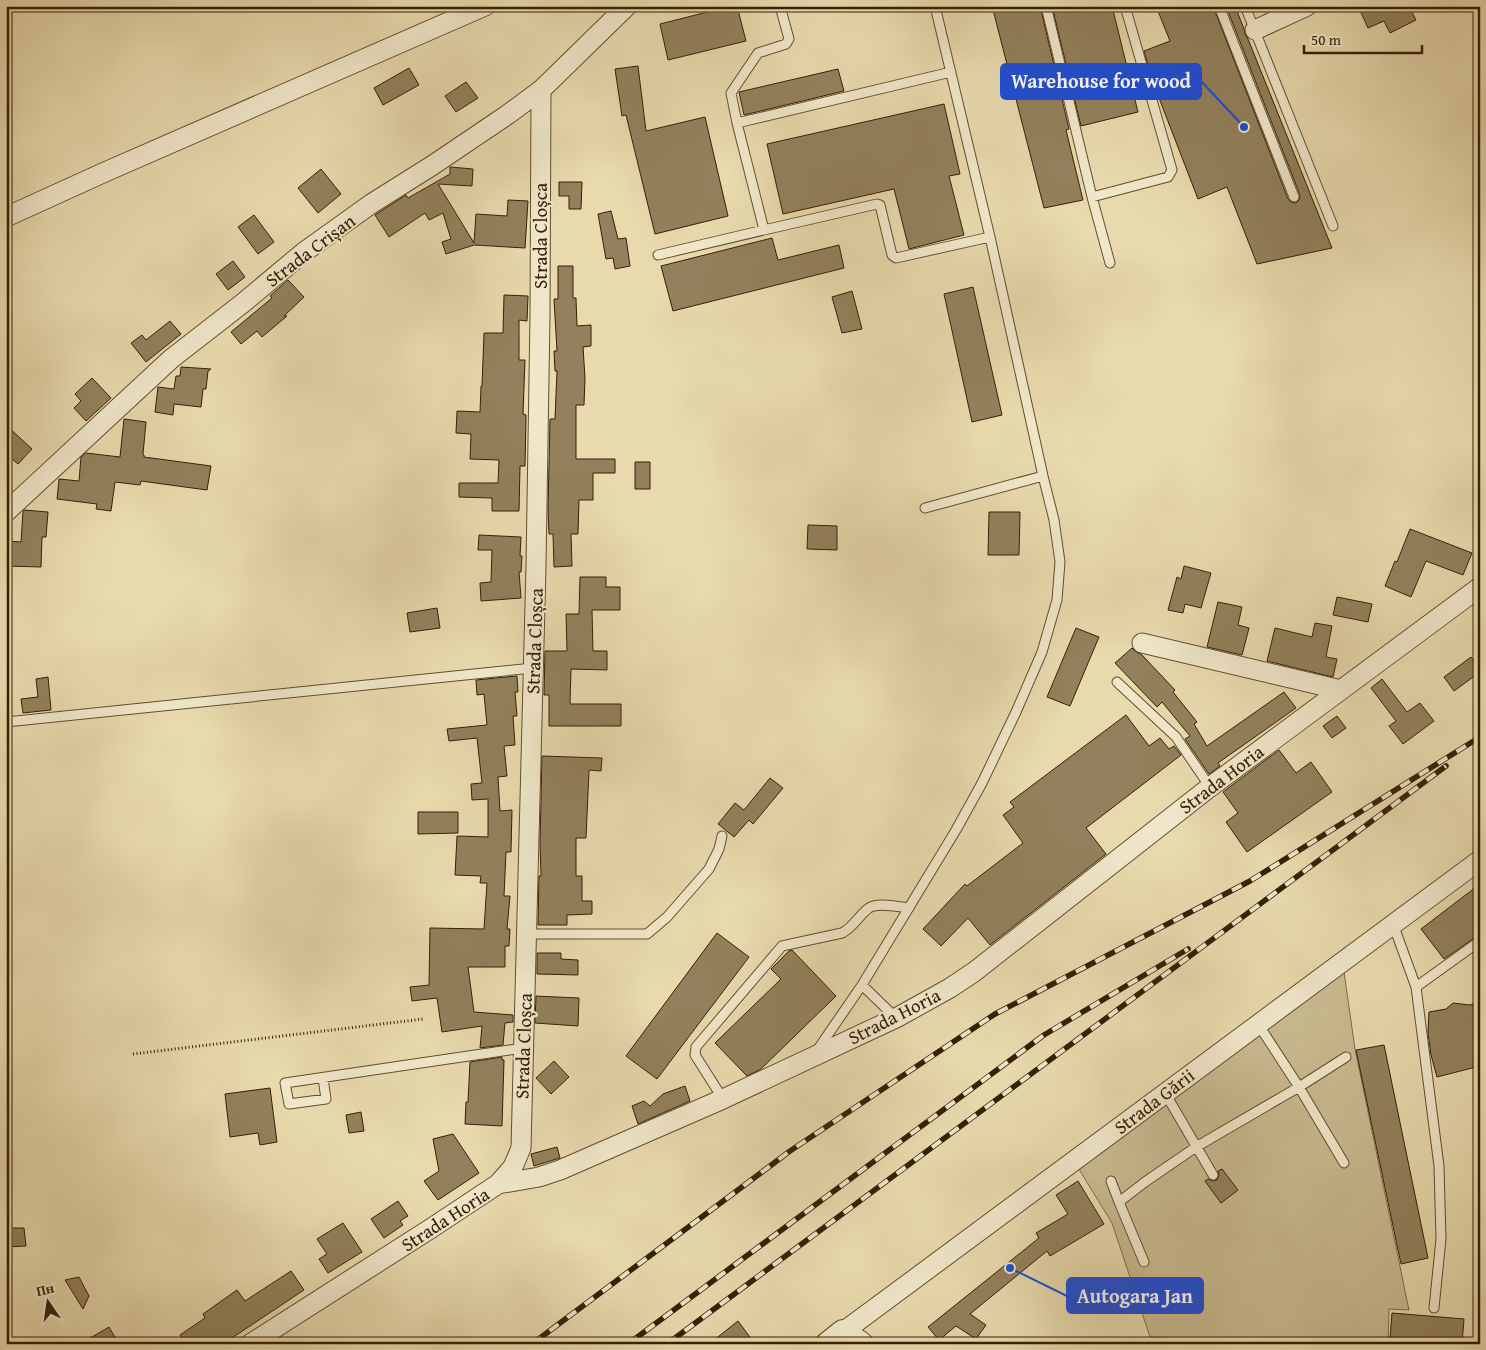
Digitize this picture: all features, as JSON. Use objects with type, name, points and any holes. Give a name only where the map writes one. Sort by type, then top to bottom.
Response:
[{"type":"street","points":[[6,217],[485,6]]},
{"type":"street","points":[[1255,30],[1307,6]]},
{"type":"street","name":"Strada Crișan","points":[[6,512],[172,359],[304,252],[371,204],[441,160],[541,90],[624,7]]},
{"type":"street","name":"Strada Cloșca","points":[[498,1184],[513,1167],[520,1148],[533,668],[539,364],[541,90]]},
{"type":"street","name":"Strada Horia","points":[[250,1344],[498,1184],[539,1177],[560,1170],[812,1058],[896,1018],[950,988],[974,972],[1210,787],[1480,587]]},
{"type":"street","points":[[1142,643],[1341,690]]},
{"type":"street","name":"Strada Gării","points":[[844,1340],[1165,1093],[1480,860]]},
{"type":"lane","points":[[764,230],[731,93],[758,53],[786,44],[789,39],[780,6]]},
{"type":"lane","points":[[812,1058],[862,985],[982,784],[1042,652],[1057,600],[1060,562],[1054,520],[990,236],[935,6]]},
{"type":"lane","points":[[1046,6],[1092,197],[1110,263]]},
{"type":"lane","points":[[1092,197],[1168,176],[1172,170],[1125,6]]},
{"type":"lane","points":[[1219,6],[1294,197]]},
{"type":"lane","points":[[1245,6],[1334,226]]},
{"type":"lane","points":[[737,123],[951,72]]},
{"type":"lane","points":[[658,255],[877,204],[880,205],[892,255],[896,258],[990,236]]},
{"type":"lane","points":[[925,508],[1043,476]]},
{"type":"lane","points":[[6,722],[533,668]]},
{"type":"lane","points":[[1117,682],[1176,737],[1210,787]]},
{"type":"lane","points":[[526,934],[648,934],[667,917],[709,870],[722,836]]},
{"type":"lane","points":[[723,1099],[695,1055],[696,1047],[782,946],[842,933],[850,928],[869,908],[875,905],[909,908]]},
{"type":"lane","points":[[1393,923],[1416,988],[1438,1166],[1440,1239],[1434,1308]]},
{"type":"lane","points":[[1416,988],[1480,941]]},
{"type":"lane","points":[[862,985],[896,1018]]},
{"type":"lane","points":[[1258,1024],[1299,1087],[1344,1163]]},
{"type":"lane","points":[[323,1078],[326,1099],[288,1104],[285,1084],[323,1078],[523,1048]]},
{"type":"lane","points":[[1119,1202],[1196,1147],[1299,1087],[1346,1056]]},
{"type":"lane","points":[[1165,1093],[1213,1175]]},
{"type":"lane","points":[[1111,1181],[1144,1262]]},
{"type":"path","points":[[133,1054],[423,1019]]},
{"type":"shaded area","points":[[1344,972],[1355,1049],[1409,1310],[1389,1309],[1388,1344],[1258,1344],[1150,1337],[1112,1223],[1077,1166]]},
{"type":"building","points":[[737,6],[746,41],[668,60],[660,24]]},
{"type":"building","points":[[992,6],[1040,6],[1069,129],[1066,130],[1083,200],[1044,208]]},
{"type":"building","points":[[1052,6],[1112,6],[1138,112],[1081,126]]},
{"type":"building","points":[[1156,6],[1213,6],[1288,199],[1296,203],[1300,195],[1226,6],[1235,6],[1332,248],[1257,264],[1227,187],[1198,199],[1154,85],[1144,51],[1170,41]]},
{"type":"building","points":[[1358,6],[1409,6],[1416,20],[1390,33],[1384,21],[1368,28]]},
{"type":"building","points":[[638,66],[646,131],[705,117],[728,216],[655,234],[626,115],[622,116],[615,69]]},
{"type":"building","points":[[409,68],[419,85],[383,105],[374,88]]},
{"type":"building","points":[[838,69],[844,91],[744,115],[739,92]]},
{"type":"building","points":[[466,82],[478,98],[456,112],[445,96]]},
{"type":"building","points":[[944,104],[960,174],[949,176],[964,235],[909,249],[894,189],[783,214],[767,144]]},
{"type":"building","points":[[450,167],[473,169],[472,186],[438,184],[474,243],[476,214],[507,216],[508,200],[528,201],[525,248],[474,245],[446,254],[442,242],[451,239],[443,213],[429,220],[425,213],[389,237],[375,215],[406,195],[408,198],[450,174]]},
{"type":"building","points":[[321,169],[341,194],[318,213],[298,188]]},
{"type":"building","points":[[559,182],[582,182],[581,209],[569,209],[569,196],[559,196]]},
{"type":"building","points":[[611,211],[618,239],[626,238],[630,266],[615,269],[613,258],[606,259],[598,214]]},
{"type":"building","points":[[254,215],[274,242],[258,254],[238,227]]},
{"type":"building","points":[[772,238],[778,260],[839,245],[844,268],[673,311],[661,266]]},
{"type":"building","points":[[233,261],[245,277],[228,290],[216,274]]},
{"type":"building","points":[[558,266],[573,266],[573,298],[576,298],[577,326],[591,325],[591,346],[583,347],[584,405],[576,405],[576,459],[615,459],[615,473],[593,473],[593,500],[579,500],[578,534],[571,534],[572,566],[554,567],[553,534],[549,534],[548,511],[550,419],[555,419],[557,371],[555,371],[554,351],[557,351],[554,299],[558,299]]},
{"type":"building","points":[[288,280],[304,297],[284,316],[287,316],[262,337],[257,331],[241,344],[231,332],[272,298],[270,296]]},
{"type":"building","points":[[973,287],[1002,415],[972,422],[944,294]]},
{"type":"building","points":[[852,291],[862,329],[842,333],[832,297]]},
{"type":"building","points":[[504,295],[528,296],[527,321],[519,320],[519,360],[525,360],[523,414],[526,415],[526,419],[525,466],[520,466],[519,511],[492,511],[492,498],[459,497],[459,483],[498,483],[499,460],[470,459],[471,434],[456,433],[457,411],[480,412],[484,333],[503,333]]},
{"type":"building","points":[[170,321],[181,334],[146,362],[131,343],[142,335],[146,340]]},
{"type":"building","points":[[181,367],[211,369],[208,371],[206,389],[203,389],[201,407],[174,404],[173,415],[155,412],[158,387],[174,389],[176,376],[180,376]]},
{"type":"building","points":[[92,378],[111,398],[86,421],[74,408],[81,401],[75,394]]},
{"type":"building","points":[[124,419],[146,422],[144,457],[211,466],[207,490],[141,481],[140,485],[115,482],[111,511],[96,509],[97,504],[57,499],[59,479],[79,481],[81,457],[86,453],[120,457]]},
{"type":"building","points":[[6,425],[32,449],[18,464],[6,454]]},
{"type":"building","points":[[635,462],[650,462],[650,489],[635,489]]},
{"type":"building","points":[[24,510],[48,512],[46,537],[42,537],[41,567],[6,566],[6,541],[21,542]]},
{"type":"building","points":[[989,512],[1020,512],[1019,555],[988,555]]},
{"type":"building","points":[[808,525],[837,526],[837,550],[807,549]]},
{"type":"building","points":[[1410,529],[1472,553],[1463,575],[1426,561],[1411,597],[1385,586]]},
{"type":"building","points":[[479,535],[521,537],[520,556],[522,556],[521,572],[519,572],[521,598],[481,601],[480,583],[491,582],[492,550],[478,550]]},
{"type":"building","points":[[1184,566],[1211,573],[1201,608],[1185,604],[1183,613],[1168,610],[1177,577],[1181,579]]},
{"type":"building","points":[[580,577],[606,577],[606,587],[620,587],[620,610],[592,610],[593,651],[607,651],[607,670],[571,669],[570,704],[621,704],[621,726],[549,726],[549,695],[544,695],[545,651],[567,651],[566,614],[579,614]]},
{"type":"building","points":[[1337,597],[1372,604],[1368,622],[1333,615]]},
{"type":"building","points":[[1218,602],[1242,607],[1238,625],[1249,628],[1242,655],[1207,647]]},
{"type":"building","points":[[437,608],[440,628],[410,632],[407,613]]},
{"type":"building","points":[[1315,623],[1332,626],[1326,657],[1337,659],[1333,677],[1267,661],[1275,628],[1312,637]]},
{"type":"building","points":[[1076,628],[1099,637],[1070,706],[1047,697]]},
{"type":"building","points":[[1132,648],[1142,655],[1175,690],[1173,692],[1197,722],[1194,724],[1207,746],[1284,692],[1296,708],[1218,763],[1220,766],[1209,774],[1185,739],[1190,736],[1162,702],[1157,707],[1115,663]]},
{"type":"building","points":[[1471,657],[1480,668],[1480,672],[1454,691],[1444,677]]},
{"type":"building","points":[[517,676],[518,692],[515,692],[517,716],[513,716],[515,745],[504,746],[507,776],[498,777],[500,811],[512,810],[511,852],[506,852],[504,896],[510,896],[507,929],[510,929],[509,946],[505,946],[505,967],[468,967],[474,1012],[513,1015],[513,1022],[505,1023],[503,1045],[480,1048],[482,1026],[442,1032],[437,998],[412,1001],[410,987],[429,985],[430,928],[484,929],[487,883],[480,883],[481,876],[455,875],[457,836],[488,837],[488,799],[472,800],[471,784],[482,783],[477,738],[449,741],[447,729],[487,725],[484,694],[477,695],[476,680]]},
{"type":"building","points":[[48,677],[51,710],[23,713],[21,699],[38,697],[36,679]]},
{"type":"building","points":[[1382,679],[1407,712],[1420,703],[1434,721],[1403,744],[1389,726],[1396,721],[1371,688]]},
{"type":"building","points":[[1126,715],[1149,746],[1160,738],[1169,749],[1174,746],[1181,755],[1086,828],[1106,854],[990,945],[968,918],[941,946],[923,929],[965,884],[967,886],[1023,843],[1003,815],[1014,807],[1010,802]]},
{"type":"building","points":[[1337,716],[1346,728],[1332,738],[1323,726]]},
{"type":"building","points":[[1279,750],[1296,773],[1311,762],[1332,792],[1247,852],[1226,822],[1238,813],[1223,792]]},
{"type":"building","points":[[542,756],[602,758],[601,771],[589,770],[586,838],[576,838],[576,876],[582,876],[582,901],[592,901],[592,914],[567,915],[567,925],[538,925],[539,876],[541,876]]},
{"type":"building","points":[[770,778],[783,788],[753,824],[749,820],[734,837],[718,824],[735,803],[744,810]]},
{"type":"building","points":[[418,812],[458,812],[458,833],[418,834]]},
{"type":"building","points":[[1480,884],[1480,934],[1444,959],[1421,929]]},
{"type":"building","points":[[717,933],[749,957],[657,1079],[626,1056]]},
{"type":"building","points":[[792,950],[836,996],[761,1069],[747,1076],[715,1043],[781,979],[771,969]]},
{"type":"building","points":[[537,953],[561,953],[561,959],[578,960],[578,975],[537,974]]},
{"type":"building","points":[[536,996],[579,998],[578,1026],[535,1023]]},
{"type":"building","points":[[1480,1002],[1480,1066],[1437,1077],[1428,1033],[1429,1012],[1446,1009],[1453,1003],[1470,1005]]},
{"type":"building","points":[[1384,1045],[1428,1258],[1401,1264],[1356,1050]]},
{"type":"building","points":[[502,1057],[502,1060],[504,1060],[502,1126],[465,1124],[470,1062]]},
{"type":"building","points":[[554,1061],[569,1077],[551,1094],[536,1078]]},
{"type":"building","points":[[685,1086],[690,1101],[638,1124],[632,1106],[644,1101],[650,1106],[663,1094]]},
{"type":"building","points":[[270,1088],[277,1142],[260,1145],[258,1133],[230,1137],[225,1094]]},
{"type":"building","points":[[361,1112],[364,1131],[349,1133],[346,1115]]},
{"type":"building","points":[[453,1134],[479,1173],[438,1200],[424,1181],[439,1171],[433,1139]]},
{"type":"building","points":[[557,1147],[560,1158],[534,1166],[531,1154]]},
{"type":"building","points":[[1222,1169],[1238,1190],[1221,1203],[1205,1181],[1208,1179],[1217,1180],[1218,1171]]},
{"type":"building","points":[[1078,1181],[1104,1224],[1050,1256],[1047,1251],[970,1314],[986,1325],[976,1339],[956,1326],[939,1340],[928,1327],[1039,1238],[1036,1233],[1068,1214],[1056,1195]]},
{"type":"building","points":[[398,1201],[408,1216],[400,1221],[403,1225],[384,1238],[371,1219]]},
{"type":"building","points":[[343,1223],[362,1252],[328,1273],[319,1259],[327,1254],[317,1239]]},
{"type":"building","points":[[6,1228],[24,1228],[26,1246],[6,1247]]},
{"type":"building","points":[[291,1271],[304,1290],[223,1344],[186,1344],[180,1335],[205,1318],[203,1314],[237,1290],[245,1301]]},
{"type":"building","points":[[79,1277],[89,1296],[83,1309],[65,1280]]},
{"type":"building","points":[[1392,1313],[1464,1319],[1462,1344],[1390,1338]]},
{"type":"building","points":[[738,1321],[755,1344],[709,1344]]},
{"type":"building","points":[[109,1327],[119,1344],[80,1344]]},
{"type":"railway","points":[[532,1344],[790,1151],[995,1014],[1250,881],[1480,737]]},
{"type":"railway","points":[[667,1344],[1446,766]]},
{"type":"railway","points":[[628,1344],[1044,1035],[1188,949]]},
{"type":"place","name":"Warehouse for wood","points":[[1244,127]]},
{"type":"place","name":"Autogara Jan","points":[[1010,1268]]}]
